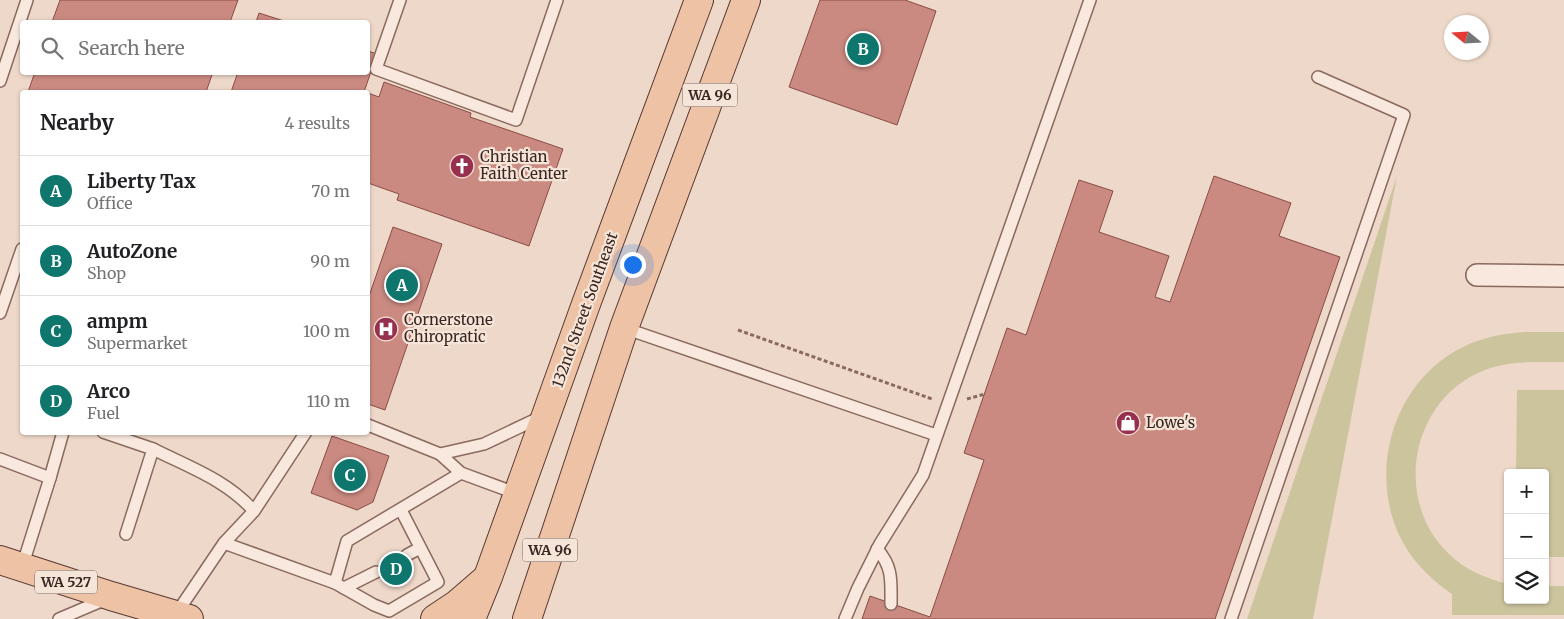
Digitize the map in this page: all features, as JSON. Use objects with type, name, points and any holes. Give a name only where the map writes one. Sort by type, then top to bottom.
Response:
[{"type":"main road","name":"132nd Street Southeast","points":[[471,619],[488,578],[699,0]]},
{"type":"main road","name":"WA 96","points":[[527,619],[592,429],[624,328],[746,0]]},
{"type":"main road","name":"WA 527","points":[[11,564],[111,596],[182,616]]},
{"type":"main road","points":[[435,619],[456,605],[488,578]]},
{"type":"street","points":[[1476,275],[1564,276]]},
{"type":"lane","points":[[21,20],[28,0]]},
{"type":"lane","points":[[400,0],[376,69],[516,120],[557,0]]},
{"type":"lane","points":[[845,619],[878,549],[923,476],[1090,0]]},
{"type":"lane","points":[[0,81],[20,23]]},
{"type":"lane","points":[[1231,619],[1404,115],[1318,77]]},
{"type":"lane","points":[[0,313],[20,256]]},
{"type":"lane","points":[[624,328],[936,435]]},
{"type":"lane","points":[[440,454],[484,444],[547,414]]},
{"type":"lane","points":[[370,426],[440,454],[461,473],[518,494]]},
{"type":"lane","points":[[11,564],[50,478],[62,435]]},
{"type":"lane","points":[[113,435],[153,449],[224,484],[242,497],[254,511]]},
{"type":"lane","points":[[182,616],[224,543],[254,511],[304,435]]},
{"type":"lane","points":[[126,534],[153,449]]},
{"type":"lane","points":[[0,459],[50,478]]},
{"type":"lane","points":[[340,586],[347,541],[461,473]]},
{"type":"lane","points":[[224,543],[340,586],[389,611],[438,582],[401,510]]},
{"type":"lane","points":[[407,555],[420,548]]},
{"type":"lane","points":[[878,549],[886,558],[891,577],[891,604]]},
{"type":"lane","points":[[340,586],[376,572]]},
{"type":"lane","points":[[60,619],[111,596]]},
{"type":"path","points":[[738,330],[947,405],[985,394]]},
{"type":"shaded area","points":[[1397,176],[1313,619],[1247,619]]},
{"type":"shaded area","points":[[1564,332],[1564,362],[1520,363],[1499,366],[1478,373],[1455,388],[1437,407],[1424,430],[1417,455],[1416,481],[1420,507],[1431,532],[1448,553],[1476,573],[1504,583],[1504,604],[1549,604],[1549,586],[1564,586],[1564,615],[1452,615],[1452,594],[1436,582],[1409,553],[1399,535],[1390,509],[1386,481],[1388,454],[1394,427],[1405,402],[1421,380],[1441,361],[1465,346],[1504,334]]},
{"type":"shaded area","points":[[1517,390],[1564,390],[1564,557],[1549,557],[1549,469],[1516,469]]},
{"type":"building","points":[[60,0],[238,0],[231,20],[53,20]]},
{"type":"building","points":[[820,0],[905,0],[936,11],[897,125],[789,87]]},
{"type":"building","points":[[259,13],[281,20],[257,20]]},
{"type":"building","points":[[370,52],[377,54],[370,74]]},
{"type":"building","points":[[34,75],[212,75],[207,90],[29,90]]},
{"type":"building","points":[[237,75],[370,75],[365,90],[232,90]]},
{"type":"building","name":"Christian Faith Center","points":[[384,82],[471,113],[470,117],[563,149],[529,246],[397,200],[399,194],[370,184],[370,94],[379,97]]},
{"type":"building","name":"Lowe's","points":[[1214,176],[1291,203],[1279,236],[1340,257],[1215,619],[862,619],[870,596],[930,617],[984,460],[964,453],[1007,328],[1026,335],[1079,180],[1113,191],[1099,232],[1169,256],[1155,297],[1170,302]]},
{"type":"building","points":[[393,227],[442,244],[385,410],[370,405],[370,293]]},
{"type":"building","points":[[332,436],[389,456],[373,502],[357,510],[311,493]]},
{"type":"place","name":"AutoZone","points":[[863,49]]},
{"type":"place","name":"Christian Faith Center","points":[[462,166]]},
{"type":"place","name":"Liberty Tax","points":[[402,285]]},
{"type":"place","name":"Cornerstone Chiropratic","points":[[386,329]]},
{"type":"place","name":"Lowe's","points":[[1128,423]]},
{"type":"place","name":"ampm","points":[[350,475]]},
{"type":"place","name":"Arco","points":[[396,569]]}]
